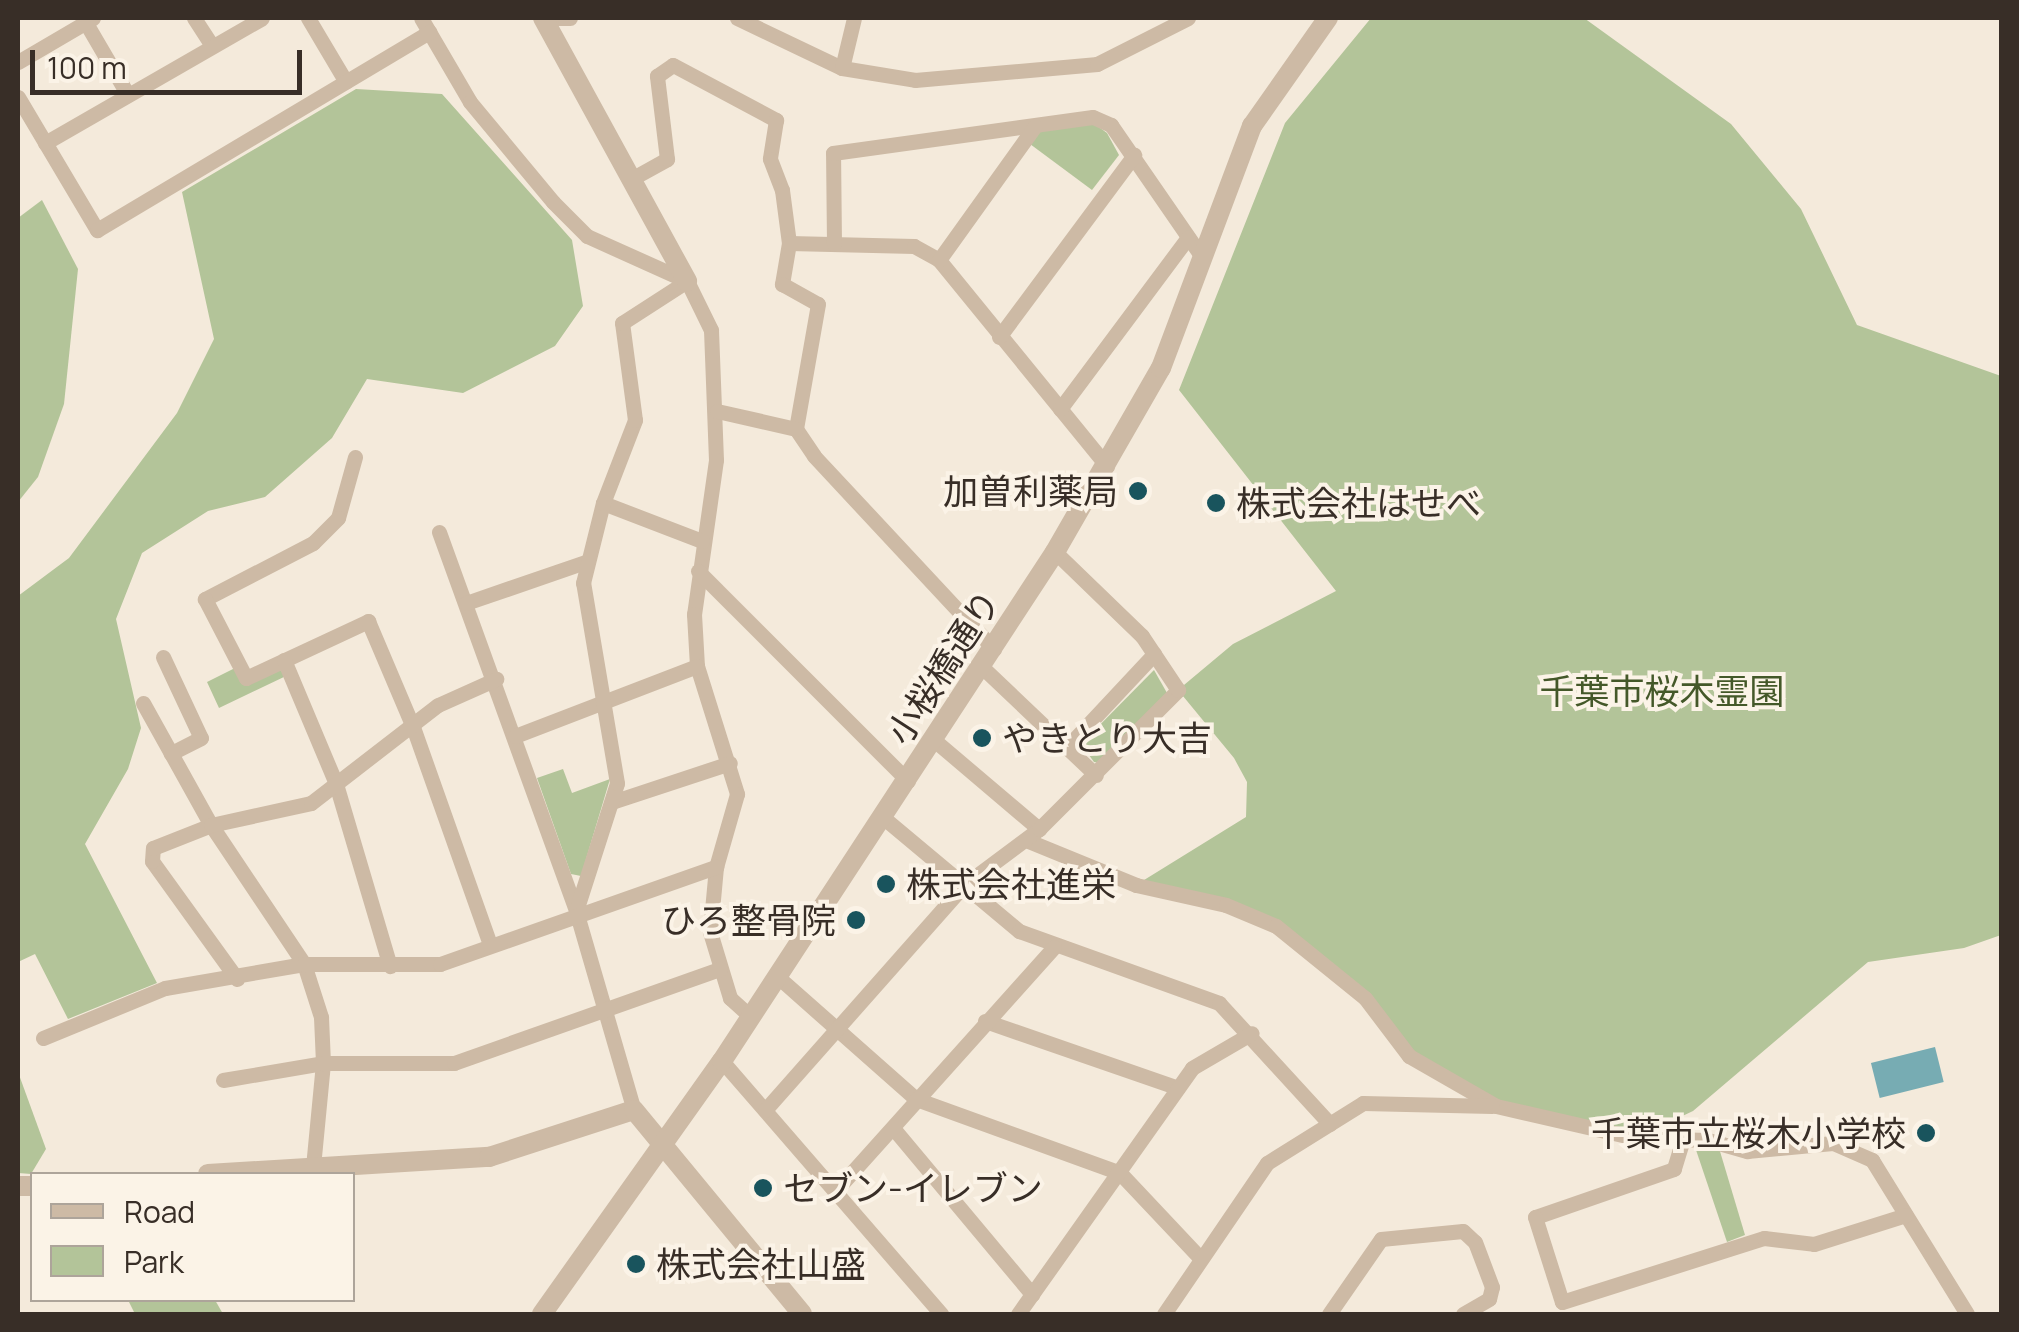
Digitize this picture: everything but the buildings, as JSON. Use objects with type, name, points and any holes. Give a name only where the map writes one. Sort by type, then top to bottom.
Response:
[{"type":"street","points":[[194,18],[212,46]]},
{"type":"street","points":[[46,143],[262,18]]},
{"type":"street","points":[[308,18],[346,82]]},
{"type":"street","points":[[570,18],[545,19],[710,330],[717,411],[698,570],[698,666],[737,794],[716,867],[710,932],[730,998],[751,1017]]},
{"type":"street","points":[[737,18],[842,68],[915,80],[1097,64],[1188,18]]},
{"type":"street","points":[[842,68],[854,18]]},
{"type":"street","name":"小桜橋通り","points":[[542,1314],[778,978],[885,819],[1055,552],[1161,368],[1252,126],[1328,18]]},
{"type":"street","points":[[18,62],[87,19],[128,95]]},
{"type":"street","points":[[18,97],[98,230],[346,82],[425,25],[470,102],[586,236],[687,281]]},
{"type":"street","points":[[632,178],[667,159],[657,76],[674,65],[776,120],[770,159],[782,190],[788,243],[782,284],[818,304],[796,429]]},
{"type":"street","points":[[834,244],[834,153],[1092,117],[1111,125],[1202,257]]},
{"type":"street","points":[[939,260],[1035,126]]},
{"type":"street","points":[[999,338],[1134,155]]},
{"type":"street","points":[[1060,410],[1188,237]]},
{"type":"street","points":[[788,243],[914,246],[939,260],[1107,466]]},
{"type":"street","points":[[576,911],[618,783],[583,583],[604,503],[635,420],[622,323],[687,281]]},
{"type":"street","points":[[717,411],[796,429],[814,456],[994,649]]},
{"type":"street","points":[[355,457],[338,518],[313,543],[205,599],[246,678],[368,621],[413,726],[490,945]]},
{"type":"street","points":[[604,503],[702,541]]},
{"type":"street","points":[[439,532],[496,679],[576,911],[634,1110],[802,1314]]},
{"type":"street","points":[[766,1110],[964,885],[1039,829],[1178,690],[1154,654],[1055,552]]},
{"type":"street","points":[[466,603],[586,562]]},
{"type":"street","points":[[698,570],[908,781]]},
{"type":"street","points":[[1066,748],[1154,654]]},
{"type":"street","points":[[163,656],[201,738],[171,753]]},
{"type":"street","points":[[284,660],[336,784],[390,966]]},
{"type":"street","points":[[515,736],[698,666]]},
{"type":"street","points":[[982,668],[1096,775]]},
{"type":"street","points":[[237,979],[152,861],[152,848],[211,825],[288,813],[336,784],[438,705],[496,679]]},
{"type":"street","points":[[143,703],[211,825],[304,964],[320,1017],[323,1063],[312,1168]]},
{"type":"street","points":[[934,740],[1039,829]]},
{"type":"street","points":[[612,802],[730,763]]},
{"type":"street","points":[[885,819],[1019,931],[1054,947],[1219,1003],[1252,1033],[1330,1124]]},
{"type":"street","points":[[1026,840],[1136,884],[1226,905],[1276,926],[1366,998],[1408,1056],[1496,1106]]},
{"type":"street","points":[[43,1038],[165,988],[237,979],[304,964],[440,964],[576,911],[716,867]]},
{"type":"street","points":[[836,1189],[1054,947]]},
{"type":"street","points":[[223,1080],[323,1063],[454,1063],[720,968]]},
{"type":"street","points":[[778,978],[916,1099],[1120,1172],[1201,1259]]},
{"type":"street","points":[[985,1021],[1178,1088]]},
{"type":"street","points":[[1018,1314],[1192,1068],[1252,1033]]},
{"type":"street","points":[[722,1061],[941,1314]]},
{"type":"street","points":[[1164,1314],[1267,1163],[1363,1104],[1496,1106],[1636,1138],[1684,1139],[1747,1151],[1833,1143],[1872,1160],[1967,1314]]},
{"type":"street","points":[[243,1172],[488,1157],[634,1110]]},
{"type":"street","points":[[892,1128],[1032,1294]]},
{"type":"street","points":[[1684,1139],[1674,1169],[1535,1217],[1562,1302],[1764,1238],[1814,1244],[1906,1215]]},
{"type":"street","points":[[1329,1314],[1381,1239],[1463,1232],[1475,1242],[1492,1288],[1490,1299],[1463,1314]]},
{"type":"green space","name":"千葉市桜木霊園","points":[[1371,18],[1584,18],[1731,124],[1801,209],[1857,325],[2001,376],[2001,935],[1964,948],[1868,962],[1693,1111],[1636,1138],[1496,1106],[1409,1056],[1365,998],[1276,926],[1136,885],[1246,817],[1247,782],[1234,758],[1178,690],[1233,644],[1336,591],[1179,390],[1285,123]]},
{"type":"green space","points":[[356,89],[442,94],[572,240],[583,306],[555,346],[463,393],[367,379],[332,438],[265,497],[208,511],[142,553],[116,619],[141,728],[128,769],[85,844],[157,983],[68,1019],[35,954],[18,962],[18,596],[69,558],[177,413],[214,339],[182,192]]},
{"type":"green space","points":[[1092,122],[1107,133],[1119,155],[1092,190],[1030,144],[1042,129]]},
{"type":"green space","points":[[42,200],[78,269],[64,404],[38,477],[18,502],[18,218]]},
{"type":"green space","points":[[277,667],[286,676],[219,708],[207,682],[235,668],[242,682]]},
{"type":"green space","points":[[1154,670],[1167,693],[1101,763],[1094,762],[1081,744]]},
{"type":"green space","points":[[563,769],[572,793],[610,779],[581,876],[571,874],[537,778]]},
{"type":"green space","points":[[18,1072],[46,1149],[30,1174],[18,1173]]},
{"type":"green space","points":[[1694,1144],[1719,1148],[1745,1235],[1727,1242]]},
{"type":"green space","points":[[129,1302],[216,1302],[223,1314],[135,1314]]},
{"type":"water","points":[[1935,1047],[1944,1082],[1880,1098],[1871,1063]]},
{"type":"place","name":"加曽利薬局","points":[[1138,491]]},
{"type":"place","name":"株式会社はせべ","points":[[1216,503]]},
{"type":"place","name":"やきとり大吉","points":[[982,738]]},
{"type":"place","name":"株式会社進栄","points":[[886,884]]},
{"type":"place","name":"ひろ整骨院","points":[[856,920]]},
{"type":"place","name":"千葉市立桜木小学校","points":[[1926,1133]]},
{"type":"place","name":"セブン-イレブン","points":[[763,1188]]},
{"type":"place","name":"株式会社山盛","points":[[636,1264]]}]
